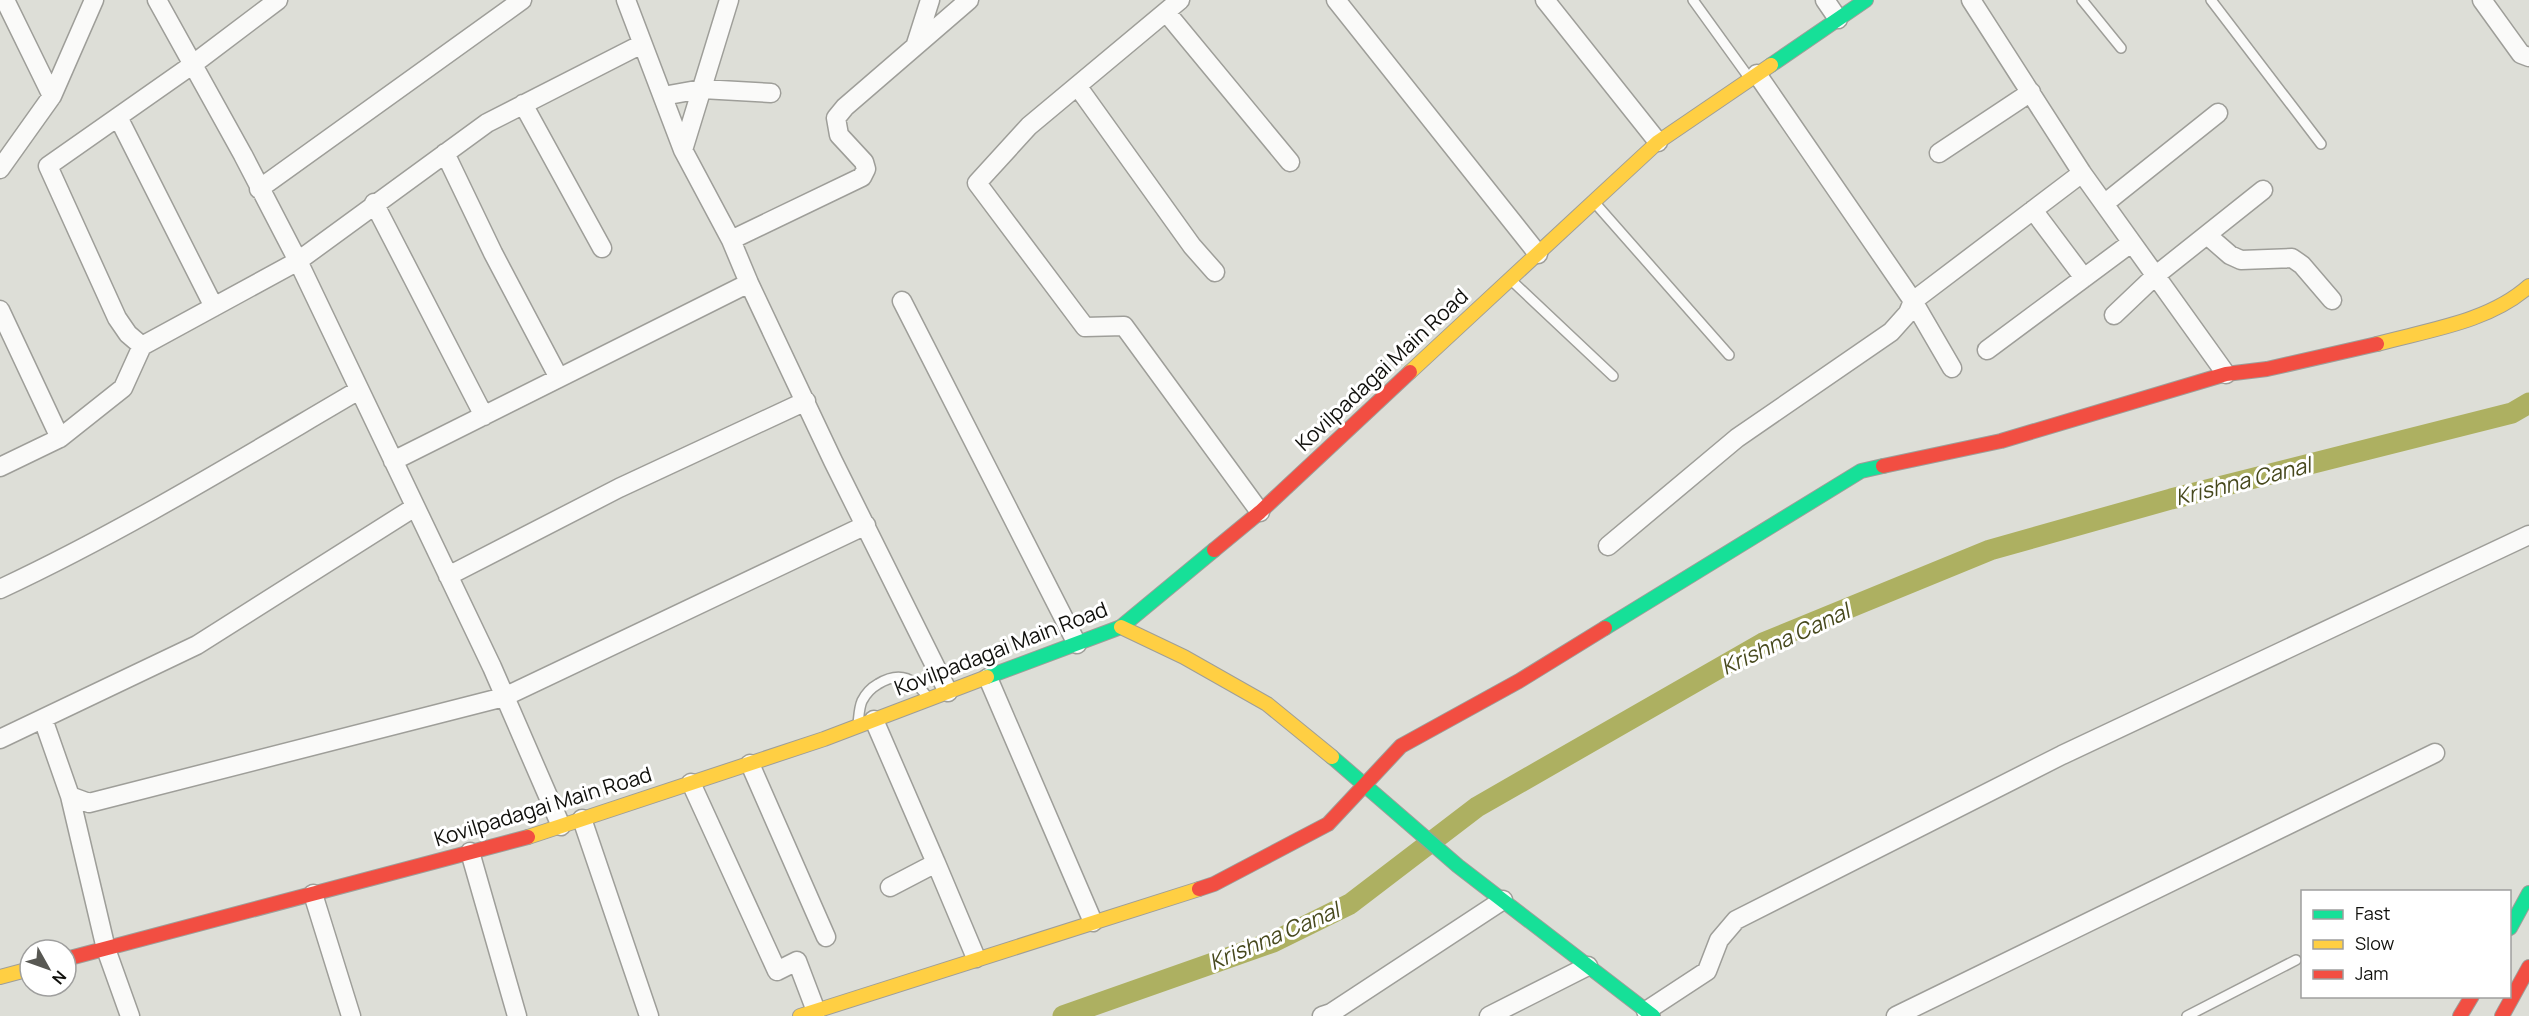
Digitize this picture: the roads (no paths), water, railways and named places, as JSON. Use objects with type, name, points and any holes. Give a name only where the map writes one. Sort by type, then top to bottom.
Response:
[{"type":"main road","name":"Kovilpadagai Main Road","points":[[78,956],[561,826],[866,723],[1120,627],[1260,512],[1658,142],[1866,0]]},
{"type":"main road","points":[[808,1013],[1215,884],[1328,824],[1401,746],[1529,675],[1861,471],[2001,441],[2226,374],[2267,369],[2364,348],[2485,314],[2518,296],[2529,286]]},
{"type":"main road","points":[[1120,627],[1184,657],[1267,704],[1365,784],[1458,866],[1649,1013]]},
{"type":"main road","points":[[2511,926],[2529,893]]},
{"type":"main road","points":[[2502,1016],[2529,967]]},
{"type":"main road","points":[[0,977],[18,972]]},
{"type":"main road","points":[[2460,1016],[2471,998]]},
{"type":"street","points":[[5,0],[52,96]]},
{"type":"street","points":[[0,170],[52,96],[94,0]]},
{"type":"street","points":[[157,0],[243,155],[298,261],[448,576],[561,826]]},
{"type":"street","points":[[142,346],[128,334],[117,318],[48,166],[192,65],[278,0]]},
{"type":"street","points":[[259,189],[522,0]]},
{"type":"street","points":[[626,0],[683,150],[731,240],[749,284],[948,693]]},
{"type":"street","points":[[683,150],[729,0]]},
{"type":"street","points":[[916,44],[930,0]]},
{"type":"street","points":[[731,240],[862,177],[866,169],[864,162],[839,135],[836,118],[845,107],[916,44],[969,0]]},
{"type":"street","points":[[1336,0],[1538,254]]},
{"type":"street","points":[[1545,0],[1658,142]]},
{"type":"street","points":[[1825,0],[1838,18]]},
{"type":"street","points":[[1971,0],[2082,173],[2226,374]]},
{"type":"street","points":[[2482,0],[2521,54],[2529,57]]},
{"type":"street","points":[[1260,512],[1124,326],[1085,327],[977,183],[1029,126],[1173,6],[1290,162]]},
{"type":"street","points":[[0,467],[60,438],[123,388],[142,346],[298,261],[374,203],[487,123],[642,44]]},
{"type":"street","points":[[1754,76],[1913,301],[1952,368]]},
{"type":"street","points":[[1078,87],[1192,246],[1215,272]]},
{"type":"street","points":[[663,96],[702,89],[771,93]]},
{"type":"street","points":[[1938,153],[2031,92]]},
{"type":"street","points":[[523,105],[602,248]]},
{"type":"street","points":[[2104,204],[2218,112]]},
{"type":"street","points":[[118,117],[214,307]]},
{"type":"street","points":[[445,153],[493,253],[560,378]]},
{"type":"street","points":[[1608,546],[1737,438],[1890,332],[1908,313],[1913,301],[2082,173]]},
{"type":"street","points":[[2114,315],[2155,276],[2263,190]]},
{"type":"street","points":[[374,203],[484,416]]},
{"type":"street","points":[[2033,210],[2084,278]]},
{"type":"street","points":[[2207,235],[2230,255],[2241,260],[2292,258],[2302,265],[2332,300]]},
{"type":"street","points":[[1987,350],[2131,243]]},
{"type":"street","points":[[393,461],[749,284]]},
{"type":"street","points":[[902,301],[1077,644]]},
{"type":"street","points":[[0,310],[60,438]]},
{"type":"street","points":[[0,589],[41,570],[154,509],[358,390]]},
{"type":"street","points":[[448,576],[619,488],[806,400]]},
{"type":"street","points":[[0,739],[197,645],[415,507]]},
{"type":"street","points":[[70,796],[89,803],[504,697],[866,525]]},
{"type":"street","points":[[1649,1013],[1707,971],[1719,939],[1736,920],[2062,755],[2529,535]]},
{"type":"street","points":[[987,678],[1092,922]]},
{"type":"street","points":[[43,719],[70,796],[106,949],[130,1016]]},
{"type":"street","points":[[866,723],[936,863],[976,958]]},
{"type":"street","points":[[1896,1016],[2435,753]]},
{"type":"street","points":[[750,764],[826,937]]},
{"type":"street","points":[[692,783],[777,971],[797,961],[808,1013]]},
{"type":"street","points":[[582,819],[649,1016]]},
{"type":"street","points":[[470,852],[517,1016]]},
{"type":"street","points":[[890,887],[936,863]]},
{"type":"street","points":[[313,894],[351,1016]]},
{"type":"street","points":[[1322,1016],[1503,900]]},
{"type":"street","points":[[1489,1016],[1588,966]]},
{"type":"lane","points":[[1694,0],[1754,76]]},
{"type":"lane","points":[[2082,0],[2121,48]]},
{"type":"lane","points":[[2211,0],[2321,144]]},
{"type":"lane","points":[[1594,201],[1729,355]]},
{"type":"lane","points":[[1511,280],[1613,376]]},
{"type":"lane","points":[[866,723],[863,698],[871,688],[885,680],[900,676],[909,679],[922,689],[929,699]]},
{"type":"lane","points":[[2187,1016],[2296,960]]},
{"type":"waterway","name":"Krishna Canal","points":[[1063,1016],[1273,942],[1350,904],[1477,807],[1763,643],[1990,550],[2171,499],[2512,413],[2529,403]]}]
